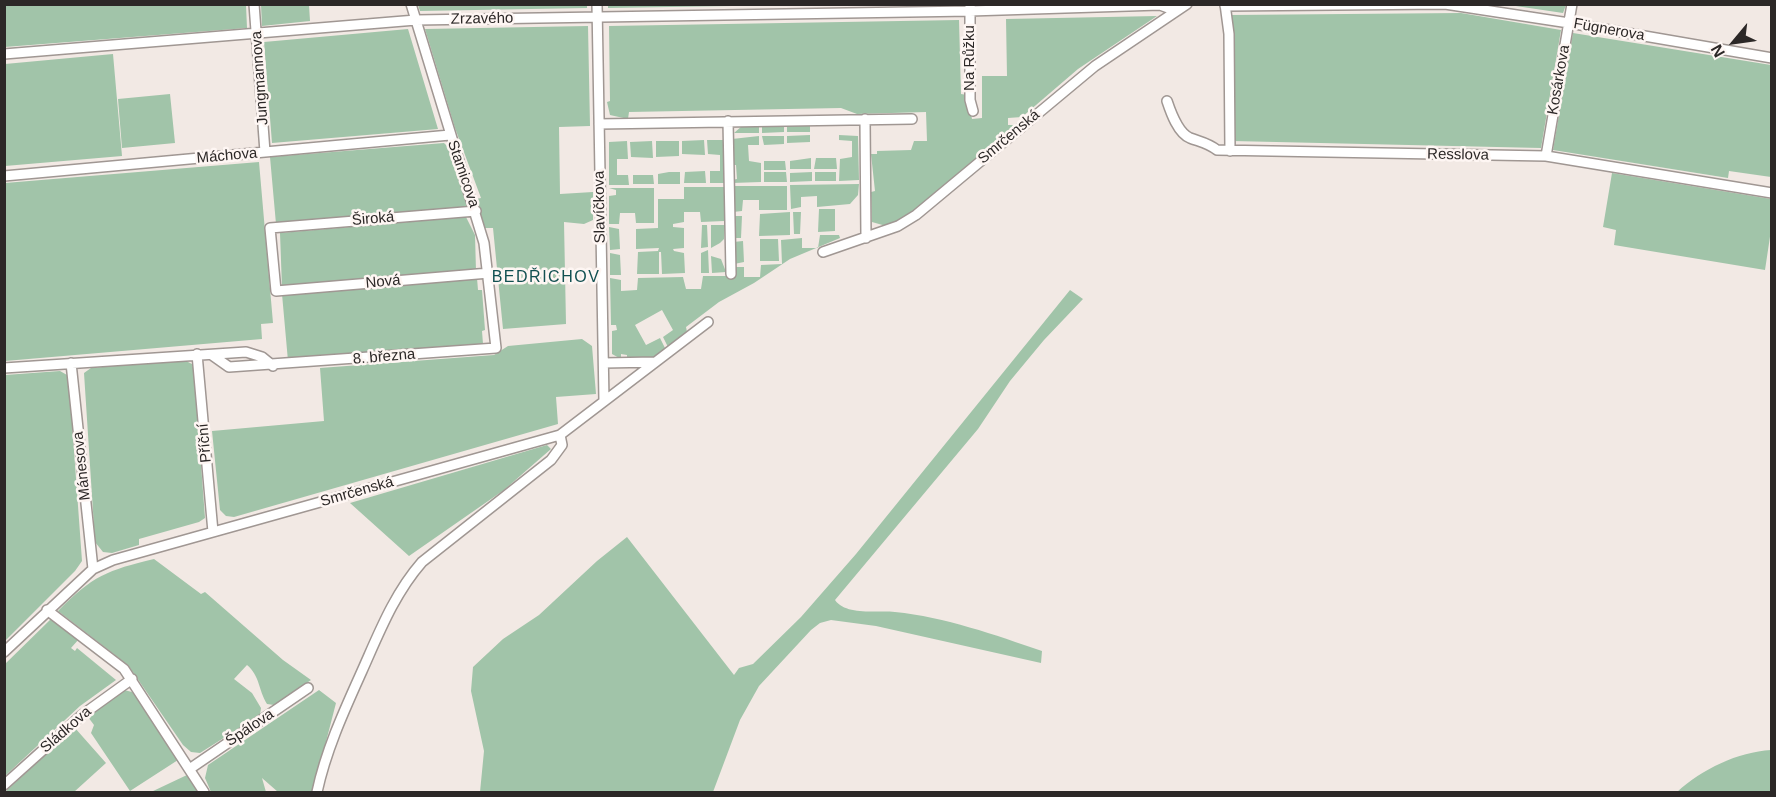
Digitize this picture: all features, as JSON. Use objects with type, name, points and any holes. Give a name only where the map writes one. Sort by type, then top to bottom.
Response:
[{"type":"street","name":"Jungmannova","points":[[255,4],[265,152]]},
{"type":"street","name":"Stamicova","points":[[411,4],[450,135],[476,211],[489,273],[496,348]]},
{"type":"street","name":"Slavíčkova","points":[[597,4],[604,401]]},
{"type":"street","name":"Smrčenská","points":[[823,252],[898,226],[916,215],[1095,66],[1187,4]]},
{"type":"street","name":"Fügnerova","points":[[1225,5],[1445,4],[1569,22],[1772,58]]},
{"type":"street","name":"Kosárkova","points":[[1546,156],[1572,4]]},
{"type":"street","name":"Zrzavého","points":[[4,54],[416,20],[1160,5],[1176,11]]},
{"type":"street","points":[[1225,5],[1229,34],[1230,151]]},
{"type":"street","name":"Na Růžku","points":[[970,8],[970,100],[973,111]]},
{"type":"street","name":"Resslova","points":[[1167,101],[1172,117],[1188,137],[1207,142],[1217,150],[1546,156],[1772,193]]},
{"type":"street","points":[[599,124],[912,118]]},
{"type":"street","points":[[865,119],[866,238]]},
{"type":"street","points":[[728,121],[731,274]]},
{"type":"street","name":"Máchova","points":[[4,176],[450,135]]},
{"type":"street","name":"Široká","points":[[276,291],[270,228],[476,211]]},
{"type":"street","name":"Nová","points":[[276,291],[489,273]]},
{"type":"street","name":"Smrčenská","points":[[4,652],[93,569],[113,560],[560,435],[708,322]]},
{"type":"street","name":"8. března","points":[[212,355],[229,367],[273,366],[496,348]]},
{"type":"street","name":"8. března","points":[[4,368],[252,352],[273,366]]},
{"type":"street","name":"Příční","points":[[197,354],[213,532]]},
{"type":"street","points":[[604,363],[655,362]]},
{"type":"street","name":"Mánesova","points":[[71,363],[93,569]]},
{"type":"street","points":[[317,792],[332,739],[391,606],[406,580],[422,562],[550,460],[562,445],[560,435]]},
{"type":"street","points":[[47,610],[124,669],[191,768],[204,792]]},
{"type":"street","name":"Sládkova","points":[[4,785],[82,715],[132,680]]},
{"type":"street","name":"Špálova","points":[[191,768],[308,688]]},
{"type":"green space","points":[[5,4],[246,5],[247,28],[5,47]]},
{"type":"green space","points":[[608,4],[795,5],[608,8]]},
{"type":"green space","points":[[261,5],[309,5],[310,21],[262,26]]},
{"type":"green space","points":[[418,5],[587,5],[587,8],[420,11]]},
{"type":"green space","points":[[1509,5],[1566,5],[1563,13]]},
{"type":"green space","points":[[1461,13],[1561,30],[1541,148],[1232,141],[1231,15]]},
{"type":"green space","points":[[1157,16],[1078,69],[1022,117],[1008,118],[1008,125],[1018,125],[915,212],[886,226],[872,222],[871,192],[875,191],[871,154],[877,154],[877,151],[911,150],[914,141],[927,141],[926,112],[857,114],[841,108],[629,112],[628,119],[610,115],[607,102],[610,101],[609,26],[959,20],[961,94],[967,95],[972,119],[982,118],[982,76],[1007,76],[1006,19]]},
{"type":"green space","points":[[588,26],[590,126],[559,127],[560,194],[593,192],[593,220],[584,224],[564,222],[566,324],[503,329],[493,228],[485,228],[476,199],[481,198],[455,128],[425,29]]},
{"type":"green space","points":[[408,29],[438,129],[272,143],[264,42]]},
{"type":"green space","points":[[1573,33],[1771,65],[1771,177],[1729,171],[1728,178],[1553,150]]},
{"type":"green space","points":[[113,54],[122,156],[5,166],[5,64]]},
{"type":"green space","points":[[170,94],[175,143],[122,148],[118,99]]},
{"type":"green space","points":[[784,124],[784,132],[762,133],[762,125]]},
{"type":"green space","points":[[759,125],[759,133],[734,133],[742,126]]},
{"type":"green space","points":[[787,125],[810,126],[810,132],[787,132]]},
{"type":"green space","points":[[810,135],[810,142],[787,143],[787,136]]},
{"type":"green space","points":[[839,135],[858,136],[859,180],[839,181],[840,159],[852,157],[852,141],[839,140]]},
{"type":"green space","points":[[759,136],[759,145],[748,145],[749,161],[761,163],[761,182],[732,183],[732,180],[737,179],[736,165],[732,165],[732,139]]},
{"type":"green space","points":[[762,136],[784,136],[784,144],[764,145]]},
{"type":"green space","points":[[704,140],[705,155],[682,154],[682,141]]},
{"type":"green space","points":[[707,140],[723,140],[724,183],[710,183],[710,171],[720,171],[720,155],[708,154]]},
{"type":"green space","points":[[627,141],[628,159],[617,159],[617,175],[628,175],[629,185],[609,185],[609,142]]},
{"type":"green space","points":[[652,141],[653,158],[631,157],[630,142]]},
{"type":"green space","points":[[656,141],[679,141],[679,156],[656,157]]},
{"type":"green space","points":[[444,143],[452,151],[467,207],[276,224],[270,157]]},
{"type":"green space","points":[[811,158],[811,169],[790,169],[790,161]]},
{"type":"green space","points":[[816,158],[836,158],[837,169],[814,169]]},
{"type":"green space","points":[[764,161],[785,161],[786,170],[764,170]]},
{"type":"green space","points":[[259,162],[273,323],[261,324],[262,339],[5,361],[5,183]]},
{"type":"green space","points":[[705,171],[706,183],[684,183],[685,172]]},
{"type":"green space","points":[[680,172],[680,184],[658,184],[658,174]]},
{"type":"green space","points":[[764,172],[786,172],[787,182],[764,182]]},
{"type":"green space","points":[[812,172],[812,181],[790,182],[790,173]]},
{"type":"green space","points":[[815,172],[836,172],[836,181],[815,181]]},
{"type":"green space","points":[[1612,173],[1771,199],[1771,230],[1765,270],[1614,245],[1616,230],[1603,227]]},
{"type":"green space","points":[[633,175],[653,175],[654,184],[633,184]]},
{"type":"green space","points":[[859,184],[858,195],[850,204],[817,207],[817,196],[801,197],[801,207],[791,209],[790,185]]},
{"type":"green space","points":[[734,186],[787,186],[787,210],[759,210],[759,200],[743,200],[742,211],[733,212]]},
{"type":"green space","points":[[684,187],[724,187],[724,221],[701,222],[700,212],[684,212],[684,222],[673,224],[673,227],[684,228],[684,248],[673,249],[684,253],[685,273],[662,274],[661,252],[659,252],[659,274],[637,274],[638,252],[658,251],[659,248],[636,249],[636,229],[658,228],[658,199],[684,199]]},
{"type":"green space","points":[[609,188],[654,188],[654,223],[636,223],[635,213],[620,213],[619,224],[609,224],[609,196],[616,195],[616,190]]},
{"type":"green space","points":[[819,209],[835,209],[835,231],[818,232]]},
{"type":"green space","points":[[790,212],[790,235],[759,236],[760,214]]},
{"type":"green space","points":[[793,212],[801,212],[800,234],[794,234]]},
{"type":"green space","points":[[733,216],[742,216],[741,238],[733,238]]},
{"type":"green space","points":[[466,217],[475,235],[476,271],[282,288],[280,233]]},
{"type":"green space","points":[[702,225],[707,225],[708,247],[701,248]]},
{"type":"green space","points":[[711,225],[725,225],[724,239],[711,248]]},
{"type":"green space","points":[[609,227],[619,229],[620,249],[610,250]]},
{"type":"green space","points":[[820,235],[839,235],[840,238],[818,247]]},
{"type":"green space","points":[[802,238],[802,248],[816,248],[790,259],[754,283],[719,302],[686,327],[687,332],[668,347],[663,337],[673,330],[662,310],[635,325],[646,345],[660,338],[665,348],[655,358],[627,359],[627,355],[621,354],[621,359],[612,354],[612,331],[617,330],[616,325],[611,325],[610,278],[621,280],[621,291],[637,290],[638,278],[683,277],[686,289],[701,289],[703,276],[734,276],[734,267],[744,267],[744,277],[760,277],[761,265],[782,264],[781,240]]},
{"type":"green space","points":[[760,239],[778,239],[779,261],[760,261]]},
{"type":"green space","points":[[743,241],[744,262],[734,264],[733,242]]},
{"type":"green space","points":[[708,250],[709,273],[701,273],[701,253]]},
{"type":"green space","points":[[610,253],[620,255],[621,275],[610,275]]},
{"type":"green space","points":[[711,256],[721,259],[726,272],[712,273]]},
{"type":"green space","points":[[477,278],[478,290],[482,290],[485,330],[482,331],[483,344],[288,361],[282,294]]},
{"type":"green space","points":[[1070,290],[1083,299],[1044,340],[1010,381],[978,429],[835,600],[840,605],[854,610],[914,614],[988,633],[1042,651],[1041,663],[876,626],[831,620],[820,623],[811,630],[759,686],[740,720],[713,792],[480,792],[484,751],[471,691],[473,667],[503,639],[539,615],[597,561],[627,537],[734,675],[739,668],[753,664],[801,617],[856,554]]},
{"type":"green space","points":[[582,339],[592,346],[596,394],[556,397],[558,424],[234,517],[226,516],[220,510],[212,431],[324,421],[320,368],[494,355],[508,346]]},
{"type":"green space","points":[[184,360],[192,364],[194,371],[205,518],[199,522],[139,539],[139,545],[112,553],[103,552],[95,542],[84,373],[91,368]]},
{"type":"green space","points":[[60,371],[67,375],[69,382],[82,561],[75,571],[5,641],[5,375]]},
{"type":"green space","points":[[547,445],[551,449],[504,490],[409,556],[350,503]]},
{"type":"green space","points":[[154,559],[201,594],[205,592],[283,660],[311,680],[274,705],[267,704],[257,678],[247,665],[234,679],[252,693],[261,708],[260,715],[200,753],[191,752],[183,745],[128,665],[58,611],[101,576]]},
{"type":"green space","points":[[52,618],[79,639],[71,648],[75,651],[77,648],[116,680],[80,706],[5,776],[5,664]]},
{"type":"green space","points":[[124,690],[132,692],[137,698],[178,760],[130,791],[91,733],[94,725],[88,717]]},
{"type":"green space","points":[[319,690],[336,703],[313,792],[278,792],[262,778],[266,792],[211,792],[205,778],[208,765]]},
{"type":"green space","points":[[75,728],[106,763],[74,792],[5,792]]},
{"type":"green space","points":[[1771,750],[1771,792],[1677,792],[1698,776],[1721,763],[1746,754]]},
{"type":"green space","points":[[187,775],[198,792],[151,792]]},
{"type":"district","name":"BEDŘICHOV","points":[[546,278]]}]
